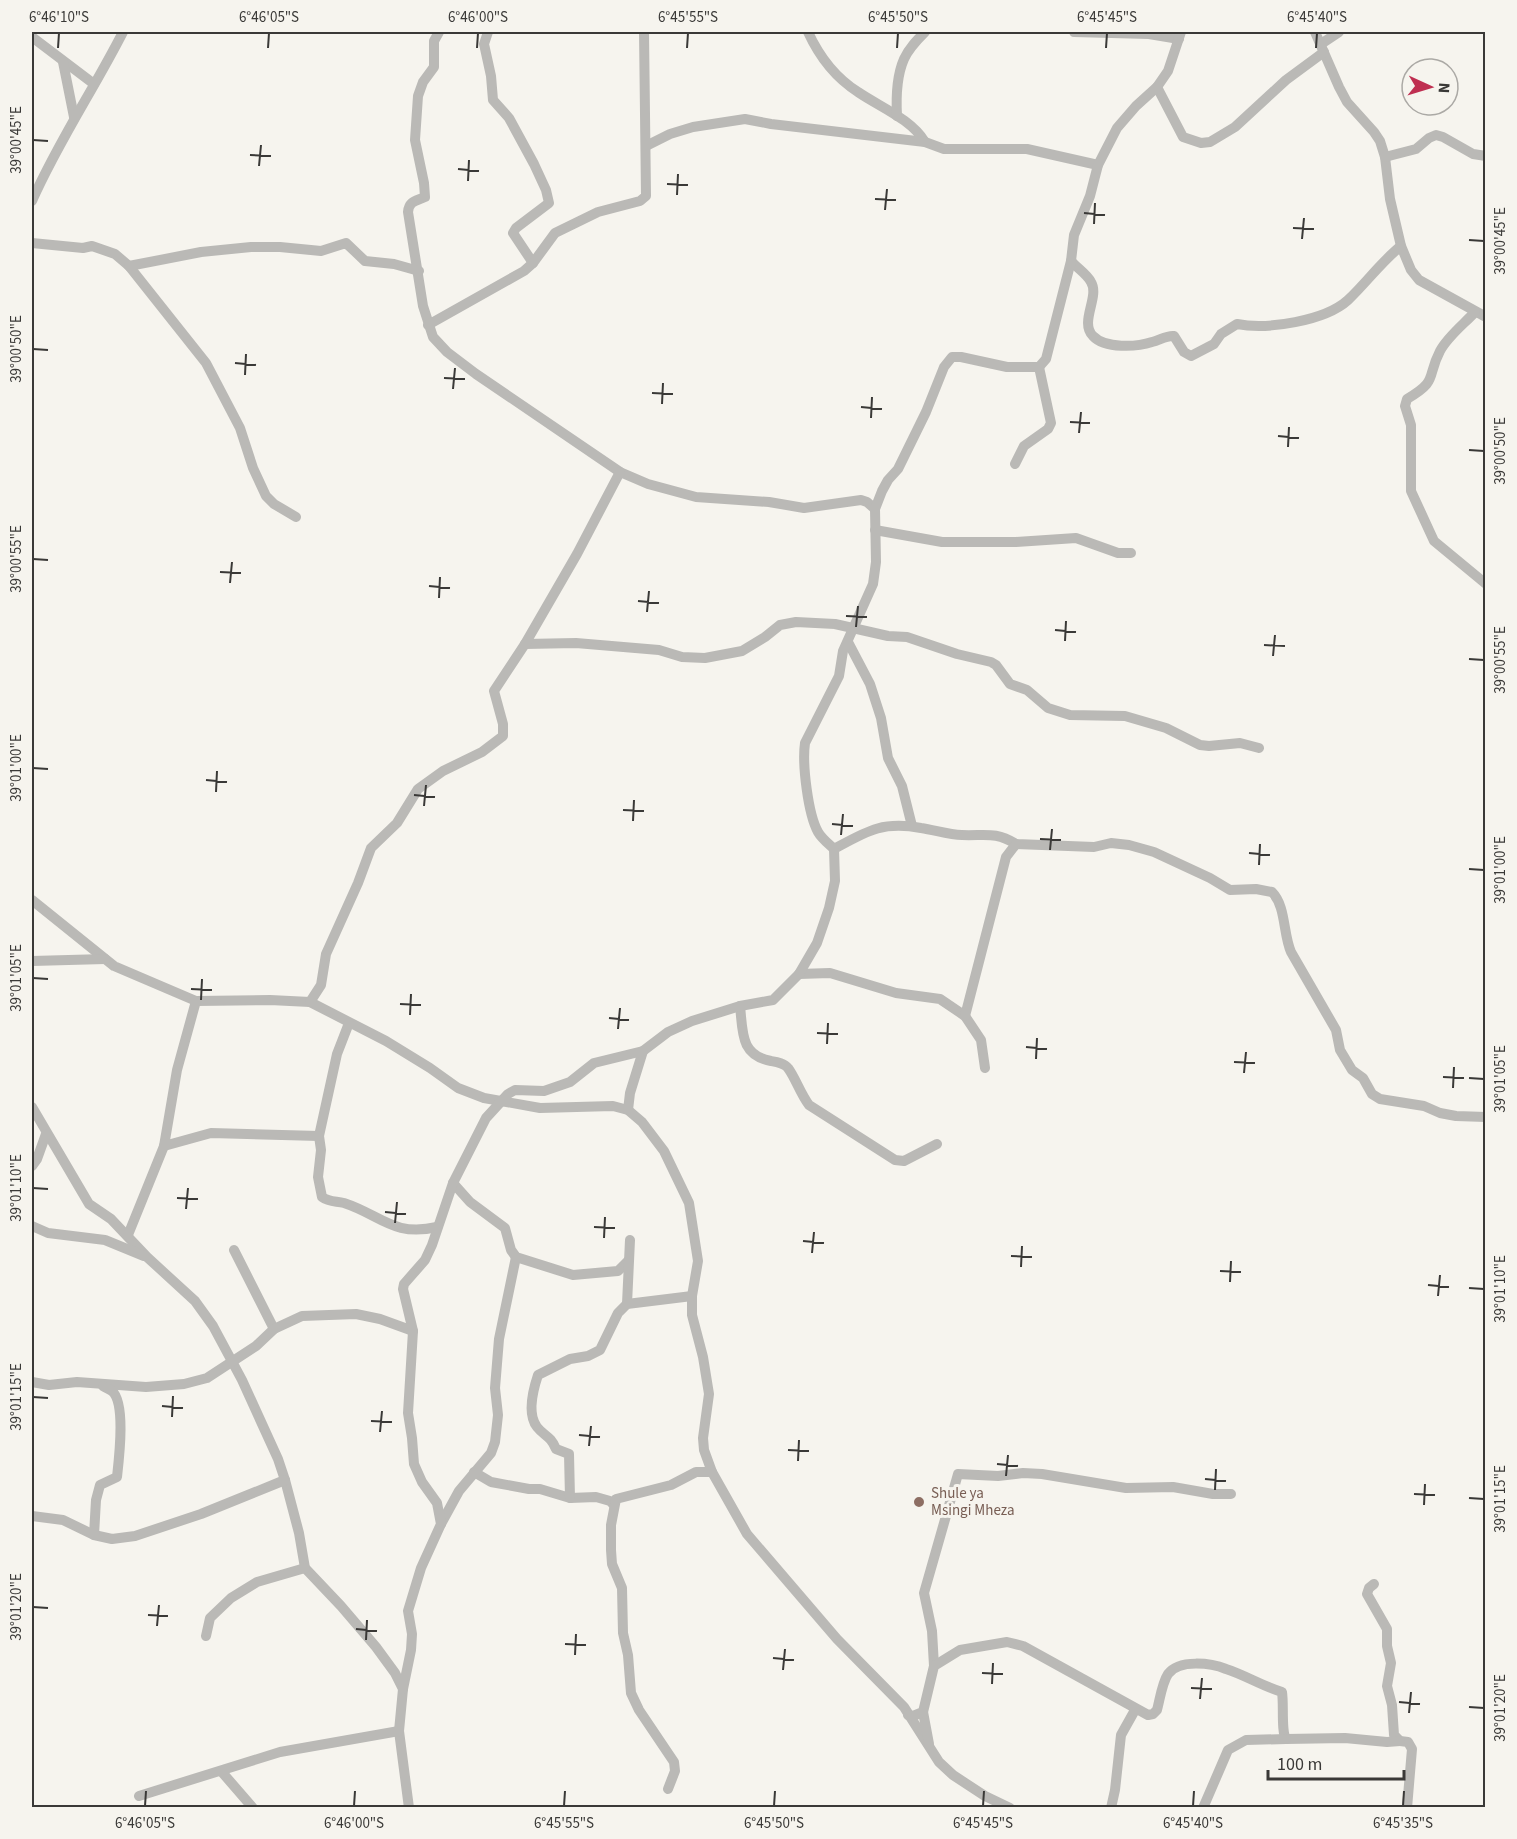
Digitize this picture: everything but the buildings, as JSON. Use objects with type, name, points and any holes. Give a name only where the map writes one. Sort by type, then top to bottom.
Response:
[{"type":"street","points":[[32,198],[74,117],[123,32]]},
{"type":"street","points":[[439,32],[435,41],[434,67],[423,82],[418,96],[415,140],[425,197],[408,206],[423,306],[433,337],[454,358],[495,388],[620,472],[648,484],[696,497],[769,502],[804,508],[861,500],[875,509]]},
{"type":"street","points":[[488,32],[484,44],[491,76],[493,100],[508,118],[534,164],[546,190],[549,203],[516,228],[513,233],[533,263]]},
{"type":"street","points":[[428,325],[514,277],[533,263],[555,233],[598,212],[640,201],[646,196],[644,32]]},
{"type":"street","points":[[808,32],[828,65],[855,90],[920,133],[925,142]]},
{"type":"street","points":[[897,116],[896,100],[904,60],[910,48],[925,32]]},
{"type":"street","points":[[441,1524],[437,1503],[422,1482],[414,1464],[408,1413],[413,1331],[403,1289],[404,1284],[425,1260],[453,1183],[486,1118],[501,1100],[515,1090],[544,1090],[570,1082],[594,1063],[643,1051],[668,1032],[692,1021],[740,1006],[774,1000],[799,974],[817,943],[835,881],[834,849],[819,836],[811,819],[804,755],[806,743],[839,676],[843,651],[873,584],[876,562],[875,509],[882,491],[898,469],[926,412],[944,367],[952,357],[1007,367],[1039,367],[1046,359],[1071,261],[1074,235],[1090,196],[1098,165],[1118,128],[1136,106],[1157,87],[1168,70],[1180,35],[1074,32]]},
{"type":"street","points":[[1315,32],[1347,102],[1380,141],[1385,158],[1390,199],[1401,246],[1410,270],[1419,280],[1485,318]]},
{"type":"street","points":[[1157,87],[1183,137],[1191,142],[1210,142],[1235,127],[1339,32]]},
{"type":"street","points":[[32,37],[93,84]]},
{"type":"street","points":[[63,62],[74,117]]},
{"type":"street","points":[[646,146],[670,134],[693,127],[745,118],[771,124],[925,142],[944,150],[1026,149],[1098,165]]},
{"type":"street","points":[[1385,158],[1416,149],[1436,135],[1473,154],[1485,156]]},
{"type":"street","points":[[32,243],[83,248],[92,246],[116,254],[129,266],[206,363],[240,428],[253,468],[266,496],[274,504],[296,517]]},
{"type":"street","points":[[129,266],[201,252],[251,247],[321,251],[346,243],[365,261],[394,264],[418,272]]},
{"type":"street","points":[[1071,261],[1091,281],[1094,289],[1089,317],[1089,328],[1093,336],[1104,343],[1127,345],[1150,343],[1171,335],[1184,352],[1191,356],[1214,344],[1221,334],[1237,324],[1246,326],[1304,322],[1347,302],[1401,246]]},
{"type":"street","points":[[1475,312],[1440,350],[1429,382],[1425,388],[1407,399],[1405,406],[1411,425],[1411,491],[1434,542],[1485,584]]},
{"type":"street","points":[[1015,464],[1024,446],[1048,429],[1051,423],[1039,367]]},
{"type":"street","points":[[310,1002],[321,985],[326,954],[371,848],[398,823],[418,789],[443,771],[482,752],[503,736],[503,724],[494,691],[525,644],[577,554],[620,472]]},
{"type":"street","points":[[875,530],[942,542],[1016,542],[1076,538],[1118,553],[1131,553]]},
{"type":"street","points":[[525,644],[576,644],[635,648],[659,650],[682,657],[705,658],[742,651],[780,625],[796,621],[818,621],[888,636],[907,637],[957,654],[990,662],[996,665],[1010,684],[1027,690],[1048,708],[1070,715],[1125,716],[1166,728],[1200,745],[1240,743],[1259,748]]},
{"type":"street","points":[[848,642],[870,684],[881,718],[888,758],[902,786],[912,826]]},
{"type":"street","points":[[834,849],[870,829],[894,825],[961,835],[991,833],[1007,838],[1016,844],[1094,847],[1111,843],[1154,852],[1230,890],[1256,888],[1272,892],[1280,903],[1286,941],[1291,952],[1336,1030],[1340,1050],[1352,1070],[1363,1078],[1372,1094],[1380,1099],[1424,1106],[1440,1113],[1485,1117]]},
{"type":"street","points":[[965,1016],[1006,857],[1016,844]]},
{"type":"street","points":[[32,900],[114,966],[196,1001],[310,1002],[386,1041],[458,1088],[484,1098],[540,1108],[601,1105],[628,1110],[642,1122],[664,1151],[689,1203],[698,1261],[692,1296],[692,1315],[703,1357],[709,1394],[703,1438],[704,1450],[712,1472],[747,1534],[797,1595],[904,1707],[939,1762],[953,1775],[1010,1808]]},
{"type":"street","points":[[32,961],[105,959]]},
{"type":"street","points":[[799,974],[830,973],[887,991],[940,999],[965,1016],[981,1040],[985,1068]]},
{"type":"street","points":[[128,1234],[164,1146],[177,1070],[196,1001]]},
{"type":"street","points":[[740,1006],[743,1039],[753,1053],[762,1059],[788,1066],[800,1093],[809,1105],[895,1160],[904,1161],[938,1144]]},
{"type":"street","points":[[349,1023],[337,1054],[319,1136],[320,1192],[326,1200],[344,1203],[402,1230],[425,1230],[437,1227]]},
{"type":"street","points":[[628,1110],[630,1092],[643,1051]]},
{"type":"street","points":[[32,1107],[89,1204],[128,1234],[147,1257],[195,1301],[213,1326],[242,1380],[278,1459],[299,1533],[305,1568],[341,1605],[376,1647],[403,1689]]},
{"type":"street","points":[[164,1146],[211,1133],[319,1136]]},
{"type":"street","points":[[32,1166],[46,1134]]},
{"type":"street","points":[[453,1183],[470,1202],[505,1228],[511,1250],[516,1257],[573,1275],[618,1271],[629,1260]]},
{"type":"street","points":[[32,1226],[48,1233],[105,1240],[147,1257]]},
{"type":"street","points":[[627,1304],[630,1240]]},
{"type":"street","points":[[234,1250],[274,1329]]},
{"type":"street","points":[[409,1808],[399,1731],[403,1689],[411,1650],[412,1634],[408,1611],[422,1568],[441,1524],[459,1491],[490,1453],[495,1442],[498,1415],[495,1388],[499,1339],[516,1257]]},
{"type":"street","points":[[570,1498],[569,1454],[556,1449],[550,1437],[540,1430],[533,1420],[532,1404],[541,1373],[570,1359],[588,1356],[600,1350],[618,1312],[627,1304],[692,1296]]},
{"type":"street","points":[[32,1382],[49,1385],[77,1382],[146,1387],[184,1384],[207,1378],[256,1346],[274,1329],[302,1316],[356,1314],[380,1319],[413,1331]]},
{"type":"street","points":[[93,1535],[96,1500],[100,1485],[117,1477],[122,1431],[113,1391],[102,1385]]},
{"type":"street","points":[[474,1472],[491,1482],[540,1489],[570,1498],[596,1497],[614,1504]]},
{"type":"street","points":[[668,1789],[675,1772],[674,1762],[639,1710],[631,1693],[628,1655],[623,1633],[622,1588],[612,1564],[614,1504],[621,1496],[672,1485],[696,1472],[712,1472]]},
{"type":"street","points":[[930,1750],[923,1712],[934,1666],[932,1631],[924,1593],[958,1474],[998,1476],[1042,1473],[1126,1488],[1173,1487],[1213,1494],[1231,1494]]},
{"type":"street","points":[[32,1516],[63,1520],[93,1535],[112,1539],[135,1536],[201,1514],[285,1480]]},
{"type":"street","points":[[437,1503],[450,1510]]},
{"type":"street","points":[[206,1636],[210,1618],[231,1598],[257,1582],[305,1568]]},
{"type":"street","points":[[1374,1584],[1369,1588],[1367,1594],[1387,1629],[1391,1663],[1387,1686],[1392,1705],[1392,1729],[1400,1741]]},
{"type":"street","points":[[934,1666],[960,1650],[1007,1642],[1023,1646],[1135,1710],[1148,1715],[1157,1710],[1168,1674],[1179,1666],[1189,1664],[1219,1667],[1282,1692],[1283,1734],[1286,1739]]},
{"type":"street","points":[[1111,1808],[1121,1735],[1135,1710]]},
{"type":"street","points":[[908,1715],[913,1716],[923,1712]]},
{"type":"street","points":[[139,1796],[280,1752],[399,1731]]},
{"type":"street","points":[[1203,1808],[1228,1750],[1246,1740],[1345,1738],[1408,1743],[1412,1749],[1407,1808]]},
{"type":"street","points":[[221,1770],[253,1808]]},
{"type":"street","points":[[986,1796],[988,1808]]},
{"type":"place","name":"Shule ya Msingi Mheza","points":[[919,1502]]}]
